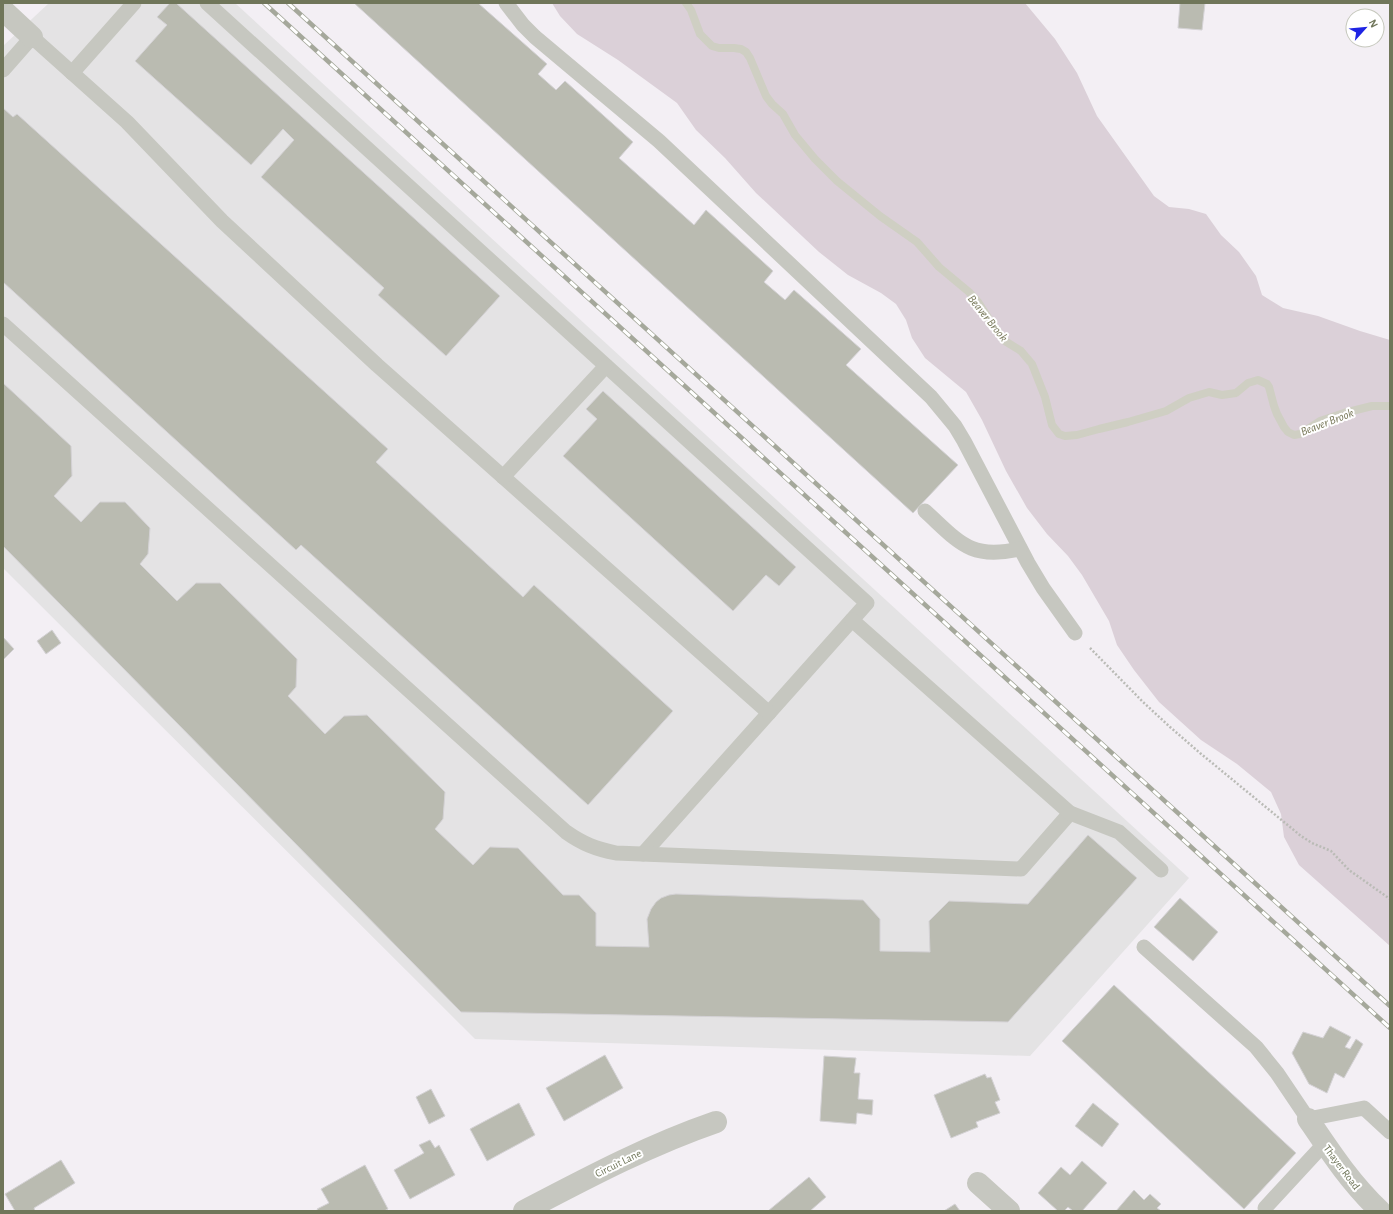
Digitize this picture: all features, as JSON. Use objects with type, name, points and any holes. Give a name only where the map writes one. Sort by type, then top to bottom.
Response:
[{"type":"street","points":[[3,10],[32,37]]},
{"type":"street","name":"Thayer Road","points":[[1308,1120],[1358,1189],[1380,1211]]},
{"type":"street","name":"Circuit Lane","points":[[524,1211],[626,1158],[686,1132],[716,1122]]},
{"type":"street","points":[[978,1183],[1009,1211]]},
{"type":"lane","points":[[72,73],[134,3]]},
{"type":"lane","points":[[207,3],[867,603],[643,854]]},
{"type":"lane","points":[[506,3],[535,37],[659,142],[931,397],[955,426],[1020,549],[1043,588],[1075,633]]},
{"type":"lane","points":[[3,70],[32,37],[127,122],[222,221],[377,364],[769,713]]},
{"type":"lane","points":[[3,324],[566,832],[580,842],[597,849],[616,853],[1021,869],[1070,813]]},
{"type":"lane","points":[[503,477],[606,366]]},
{"type":"lane","points":[[925,511],[959,541],[979,552],[1001,553],[1020,549]]},
{"type":"lane","points":[[852,620],[1070,813],[1118,832],[1161,870]]},
{"type":"lane","points":[[1144,947],[1256,1046],[1277,1073],[1308,1120],[1364,1108],[1390,1132]]},
{"type":"lane","points":[[1265,1208],[1325,1143]]},
{"type":"path","points":[[1075,633],[1143,702],[1200,753],[1301,836],[1312,843],[1331,851],[1355,875],[1390,899]]},
{"type":"shaded area","points":[[49,3],[235,3],[1189,878],[1030,1056],[475,1039],[3,568],[3,46]]},
{"type":"shaded area","points":[[552,3],[1025,3],[1055,39],[1077,73],[1097,116],[1154,196],[1169,207],[1189,209],[1206,214],[1221,235],[1239,252],[1256,276],[1262,295],[1283,308],[1318,316],[1390,340],[1390,946],[1299,865],[1284,837],[1281,814],[1271,792],[1237,764],[1201,740],[1159,702],[1134,670],[1117,645],[1109,621],[1082,575],[1068,556],[1047,534],[1027,508],[1006,471],[982,420],[966,392],[925,358],[912,338],[906,320],[896,304],[881,293],[848,275],[819,252],[756,193],[725,158],[696,130],[677,103],[618,60],[577,34],[560,16]]},
{"type":"building","points":[[170,3],[176,3],[500,296],[446,356],[378,295],[384,288],[261,177],[294,140],[283,129],[251,165],[135,61],[167,25],[157,17]]},
{"type":"building","points":[[354,3],[478,3],[547,64],[538,74],[556,90],[565,81],[633,142],[619,158],[694,225],[706,210],[773,271],[764,282],[785,300],[794,290],[861,349],[846,365],[958,465],[913,513]]},
{"type":"building","points":[[1180,3],[1205,3],[1202,30],[1178,28]]},
{"type":"building","points":[[3,108],[13,117],[17,114],[388,449],[376,462],[523,597],[534,585],[673,711],[588,805],[301,545],[296,550],[3,282]]},
{"type":"building","points":[[3,383],[71,446],[72,476],[54,496],[81,522],[100,502],[125,502],[150,528],[148,554],[140,564],[177,601],[196,583],[220,583],[297,659],[296,687],[288,696],[325,734],[344,716],[367,715],[445,792],[443,819],[435,829],[473,865],[490,847],[518,848],[563,895],[579,895],[596,913],[596,946],[649,947],[647,919],[651,909],[661,898],[676,894],[863,900],[880,919],[880,951],[930,952],[929,921],[949,901],[1028,904],[1088,835],[1137,878],[1008,1022],[461,1012],[3,546]]},
{"type":"building","points":[[603,391],[796,567],[779,586],[766,575],[733,611],[563,456],[597,419],[586,409]]},
{"type":"building","points":[[52,630],[61,643],[46,654],[37,641]]},
{"type":"building","points":[[3,637],[14,649],[3,660]]},
{"type":"building","points":[[1180,898],[1218,932],[1193,961],[1154,927]]},
{"type":"building","points":[[1114,985],[1296,1153],[1244,1209],[1062,1041]]},
{"type":"building","points":[[1330,1026],[1351,1037],[1345,1047],[1350,1049],[1356,1039],[1363,1044],[1344,1078],[1335,1073],[1327,1093],[1309,1084],[1292,1053],[1303,1032],[1323,1038]]},
{"type":"building","points":[[605,1055],[623,1088],[564,1121],[546,1088]]},
{"type":"building","points":[[824,1056],[856,1058],[854,1073],[860,1073],[858,1099],[873,1100],[872,1115],[857,1113],[856,1124],[820,1121]]},
{"type":"building","points":[[985,1074],[987,1078],[991,1077],[1000,1100],[995,1102],[1000,1113],[976,1122],[978,1127],[951,1138],[934,1095]]},
{"type":"building","points":[[431,1089],[445,1116],[429,1124],[416,1097]]},
{"type":"building","points":[[519,1103],[535,1135],[487,1161],[470,1129]]},
{"type":"building","points":[[1093,1103],[1119,1124],[1102,1147],[1075,1126]]},
{"type":"building","points":[[430,1140],[435,1148],[439,1145],[455,1175],[410,1199],[394,1170],[424,1153],[419,1145]]},
{"type":"building","points":[[61,1160],[75,1183],[34,1208],[35,1211],[15,1211],[5,1194]]},
{"type":"building","points":[[1082,1161],[1107,1183],[1082,1211],[1073,1211],[1068,1207],[1064,1211],[1058,1211],[1038,1193],[1061,1167],[1070,1175]]},
{"type":"building","points":[[365,1165],[388,1209],[384,1211],[318,1211],[317,1209],[329,1203],[321,1189]]},
{"type":"building","points":[[809,1177],[826,1197],[810,1211],[768,1211]]},
{"type":"building","points":[[1134,1190],[1144,1200],[1150,1194],[1161,1204],[1157,1208],[1161,1211],[1116,1211]]},
{"type":"building","points":[[955,1204],[960,1211],[944,1211]]},
{"type":"waterway","name":"Beaver Brook","points":[[686,3],[691,10],[700,34],[712,46],[719,48],[741,49],[746,52],[766,96],[783,114],[795,135],[815,159],[837,181],[880,216],[917,242],[939,267],[969,292],[978,302],[1005,341],[1021,351],[1032,364],[1045,397],[1052,425],[1059,434],[1065,436],[1077,435],[1128,422],[1166,411],[1189,398],[1209,392],[1222,395],[1236,393],[1248,383],[1258,380],[1267,384],[1269,387],[1277,414],[1288,432],[1294,435],[1300,434],[1320,421],[1344,413],[1372,406],[1390,406]]},
{"type":"railway","points":[[264,3],[1390,1028]]},
{"type":"railway","points":[[288,3],[1390,1006]]}]
